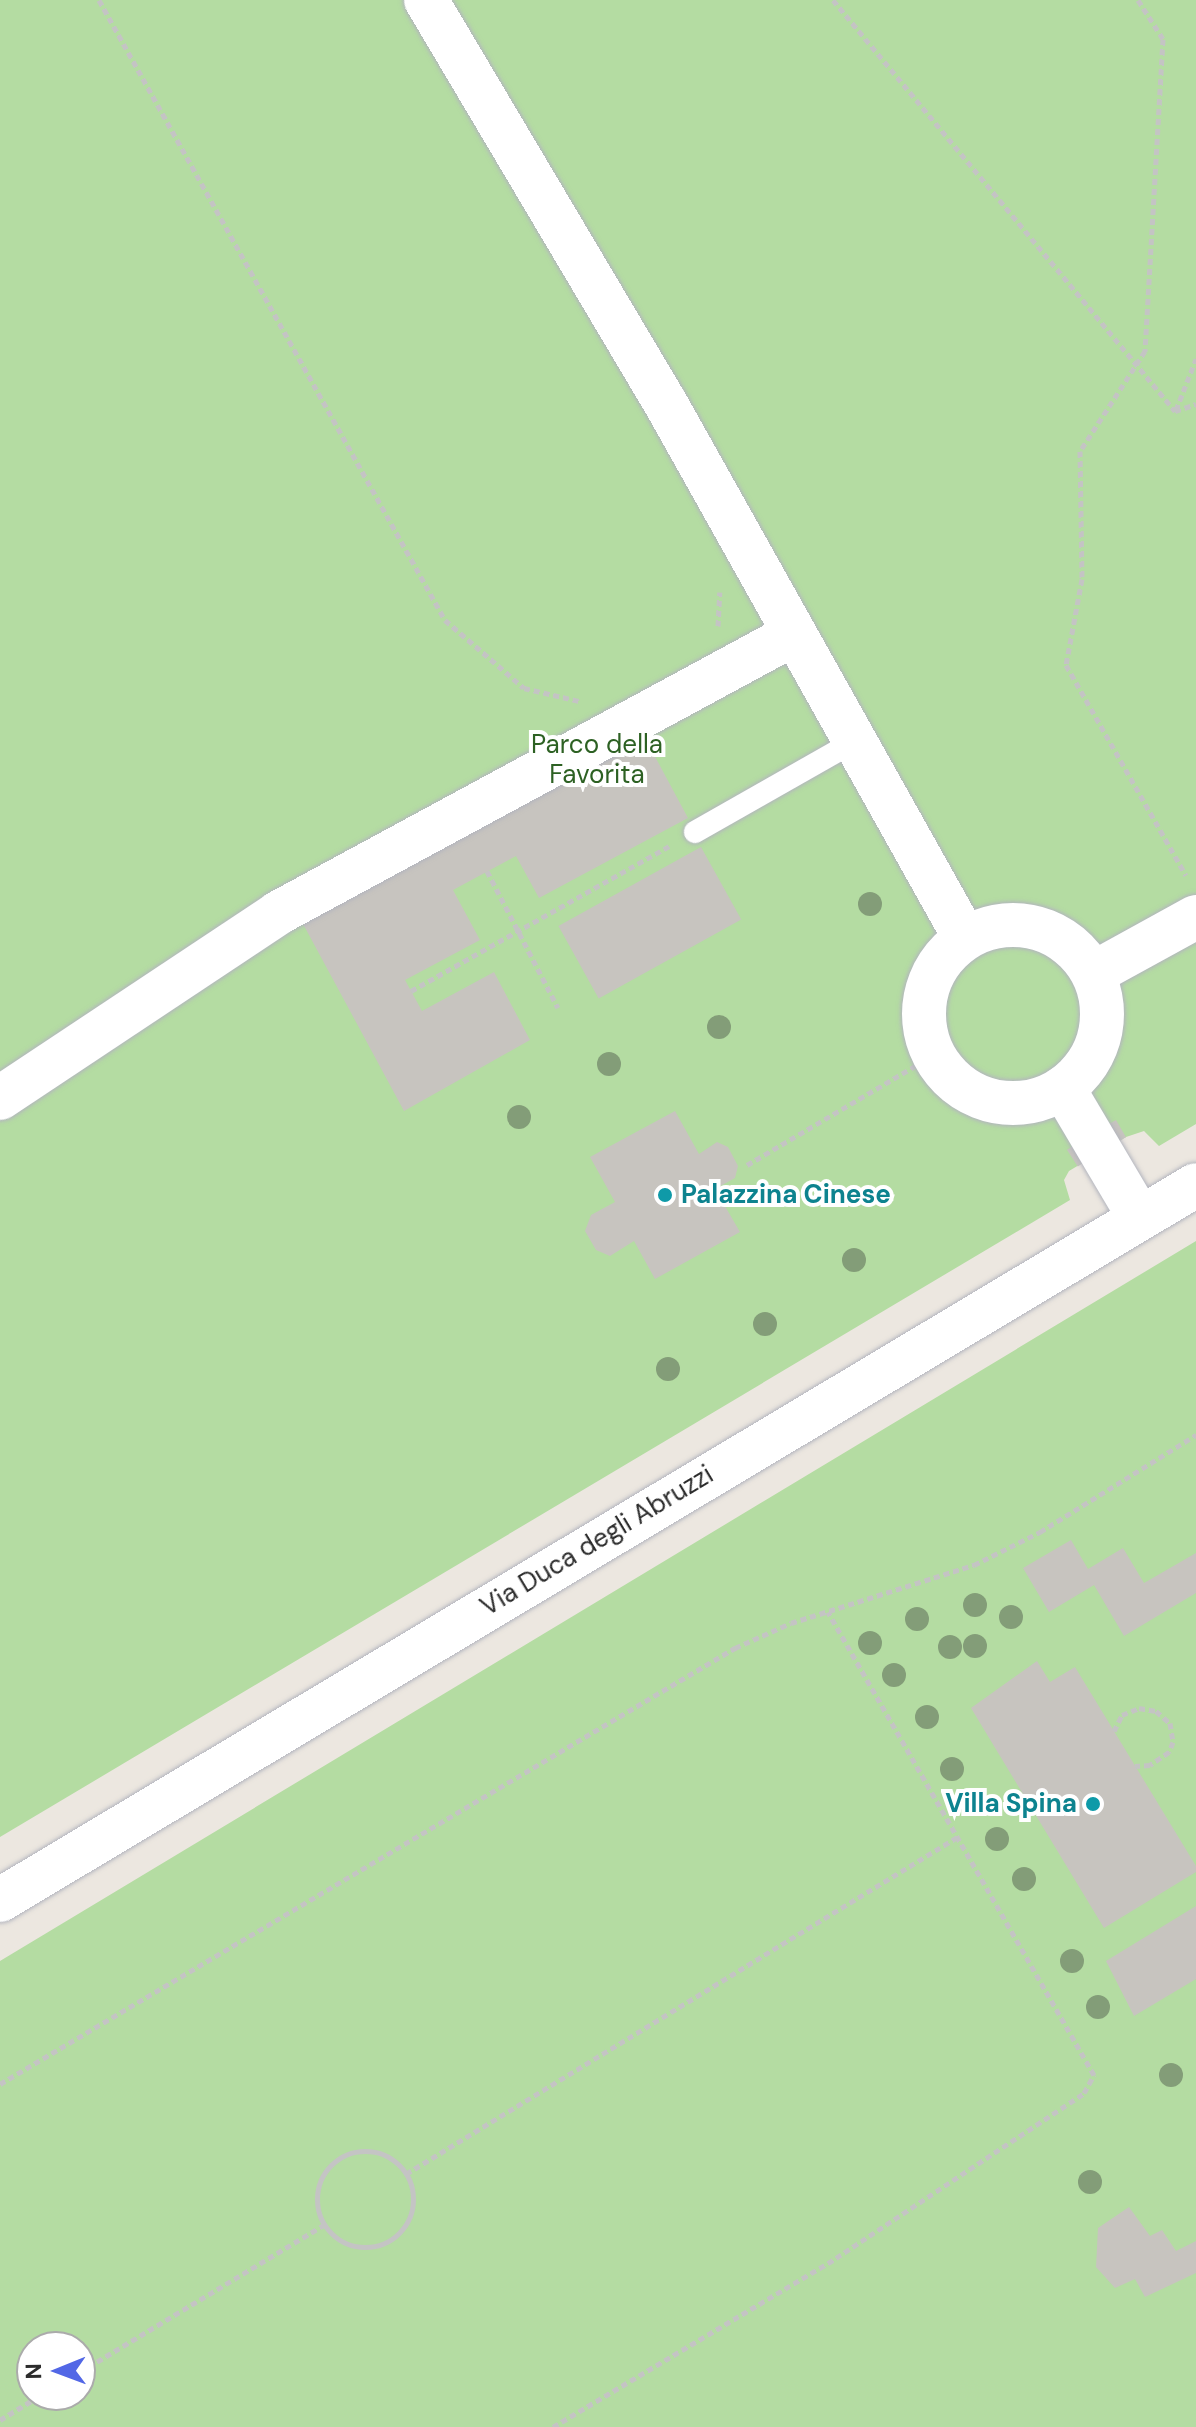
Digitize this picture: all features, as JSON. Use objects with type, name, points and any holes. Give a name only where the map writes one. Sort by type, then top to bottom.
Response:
[{"type":"street","points":[[426,0],[666,404],[965,938]]},
{"type":"street","points":[[0,1098],[278,913],[794,634]]},
{"type":"street","points":[[1094,973],[1192,898]]},
{"type":"street","points":[[993,927],[1037,928],[1075,950],[1094,973],[1102,1024],[1096,1049],[1063,1088],[1016,1103],[991,1100],[968,1091],[934,1055],[925,1029],[932,978],[965,938],[993,927]]},
{"type":"street","points":[[1063,1088],[1140,1218]]},
{"type":"street","name":"Via Duca degli Abruzzi","points":[[0,1900],[1196,1185]]},
{"type":"lane","points":[[695,832],[855,741]]},
{"type":"path","points":[[99,0],[445,620],[524,688],[587,703]]},
{"type":"path","points":[[833,0],[1175,411]]},
{"type":"path","points":[[1138,0],[1163,39],[1145,351],[1080,451],[1082,579],[1066,665],[1192,898]]},
{"type":"path","points":[[1175,411],[1196,359]]},
{"type":"path","points":[[1175,411],[1196,404]]},
{"type":"path","points":[[718,629],[721,582]]},
{"type":"path","points":[[411,991],[695,832]]},
{"type":"path","points":[[487,871],[558,1008]]},
{"type":"path","points":[[747,1165],[934,1055]]},
{"type":"path","points":[[0,2084],[735,1648],[828,1612],[974,1565],[1040,1532],[1196,1435]]},
{"type":"path","points":[[553,2427],[836,2258],[1084,2093],[1094,2075],[828,1612]]},
{"type":"path","points":[[1114,1731],[1122,1715],[1139,1708],[1156,1711],[1170,1723],[1173,1742],[1169,1752],[1150,1765],[1135,1766]]},
{"type":"path","points":[[406,2174],[959,1836]]},
{"type":"path","points":[[376,2152],[406,2174],[413,2198],[412,2214],[393,2239],[379,2246],[348,2245],[324,2225],[317,2193],[322,2178],[344,2155],[376,2152]]},
{"type":"path","points":[[96,2362],[324,2225]]},
{"type":"green space","name":"Parco della Favorita","points":[[0,0],[1196,0],[1196,1124],[1159,1146],[1144,1131],[1126,1137],[1069,1171],[1064,1180],[1070,1200],[0,1837]]},
{"type":"green space","points":[[1196,1241],[1196,2427],[0,2427],[0,1961]]},
{"type":"building","points":[[644,736],[688,818],[539,898],[516,856],[453,890],[480,940],[405,980],[422,1011],[494,972],[530,1040],[404,1111],[302,922]]},
{"type":"building","points":[[701,847],[741,920],[599,999],[558,926]]},
{"type":"building","name":"Palazzina Cinese","points":[[675,1111],[699,1154],[717,1142],[728,1147],[738,1166],[735,1178],[715,1189],[740,1232],[655,1279],[634,1241],[610,1256],[596,1250],[585,1231],[591,1215],[615,1202],[590,1157]]},
{"type":"building","points":[[1116,1120],[1126,1137],[1112,1145],[1102,1128]]},
{"type":"building","points":[[1082,1140],[1093,1157],[1078,1167],[1067,1150]]},
{"type":"building","points":[[1071,1540],[1088,1569],[1123,1548],[1144,1583],[1196,1553],[1196,1593],[1124,1636],[1094,1585],[1049,1612],[1023,1568]]},
{"type":"building","points":[[1037,1661],[1050,1682],[1075,1667],[1196,1866],[1196,1872],[1104,1928],[971,1708]]},
{"type":"building","points":[[1196,1906],[1196,1979],[1134,2016],[1106,1961]]},
{"type":"building","points":[[1129,2207],[1150,2236],[1162,2230],[1176,2251],[1196,2241],[1196,2273],[1145,2297],[1135,2279],[1115,2288],[1096,2267],[1098,2228]]},
{"type":"place","name":"Palazzina Cinese","points":[[665,1195]]},
{"type":"place","name":"Villa Spina","points":[[1093,1804]]}]
